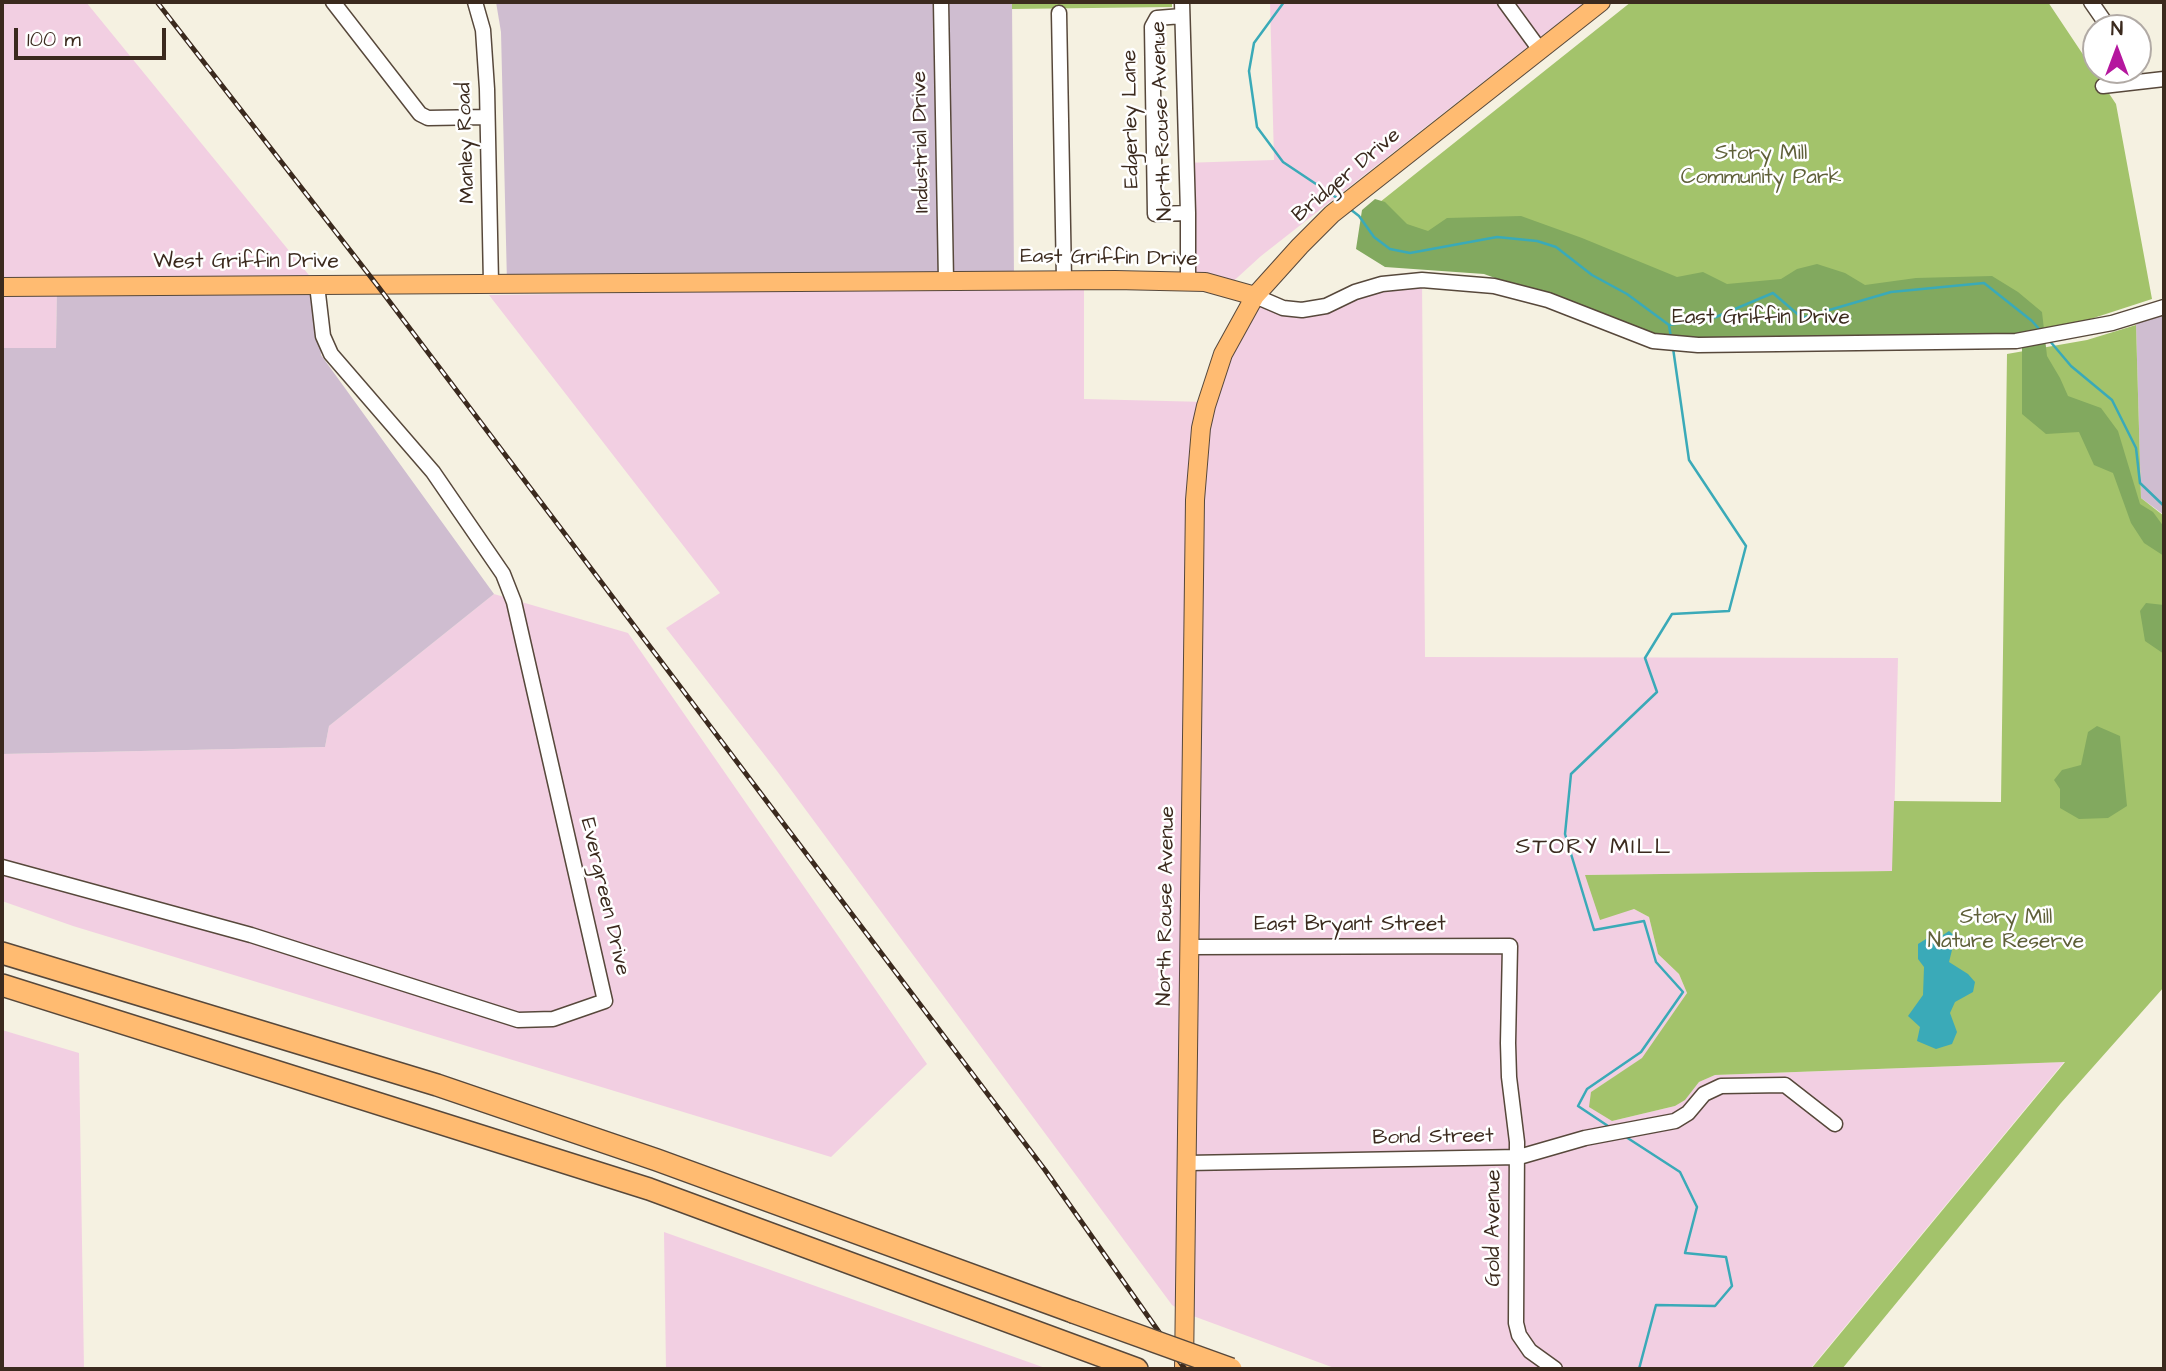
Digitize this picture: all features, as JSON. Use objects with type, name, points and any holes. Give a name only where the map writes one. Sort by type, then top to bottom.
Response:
[{"type":"highway","points":[[2,951],[437,1085],[657,1160],[1231,1369]]},
{"type":"highway","points":[[2,987],[58,1002],[649,1189],[1136,1369]]},
{"type":"main road","name":"Bridger Drive","points":[[1200,443],[1206,406],[1220,359],[1255,296],[1332,214],[1601,2]]},
{"type":"main road","name":"East Griffin Drive","points":[[491,284],[1188,281],[1223,286],[1255,296]]},
{"type":"main road","name":"West Griffin Drive","points":[[2,287],[491,284]]},
{"type":"main road","name":"North Rouse Avenue","points":[[1184,1369],[1195,500],[1200,443]]},
{"type":"street","points":[[333,2],[420,114],[428,118],[487,117]]},
{"type":"street","name":"Manley Road","points":[[475,2],[484,30],[491,284]]},
{"type":"street","name":"Industrial Drive","points":[[941,2],[946,281]]},
{"type":"street","points":[[1505,2],[1540,50]]},
{"type":"street","name":"North Rouse Avenue","points":[[1182,9],[1188,281]]},
{"type":"street","name":"Edgerley Lane","points":[[1182,9],[1157,18],[1152,27],[1155,214],[1188,213]]},
{"type":"street","points":[[1059,13],[1064,280]]},
{"type":"street","points":[[2104,86],[2109,84]]},
{"type":"street","name":"East Griffin Drive","points":[[1255,296],[1283,308],[1303,310],[1326,306],[1355,292],[1382,284],[1422,280],[1494,286],[1548,300],[1637,336],[1670,344],[2000,342],[2056,335],[2139,316],[2164,307]]},
{"type":"street","name":"Evergreen Drive","points":[[2,867],[251,935],[518,1020],[553,1019],[605,1001],[514,602],[503,575],[433,471],[331,354],[323,336],[317,285]]},
{"type":"street","name":"East Bryant Street","points":[[1189,947],[1510,946]]},
{"type":"street","name":"Gold Avenue","points":[[1510,946],[1508,1043],[1517,1157],[1516,1323],[1519,1335],[1530,1351],[1555,1369]]},
{"type":"street","name":"Bond Street","points":[[1187,1163],[1517,1157],[1678,1119],[1688,1113],[1704,1094],[1721,1086],[1785,1085],[1835,1124]]},
{"type":"shaded area","points":[[2,2],[86,2],[317,285],[57,287],[56,348],[2,348]]},
{"type":"shaded area","points":[[496,2],[1012,2],[1014,280],[507,283],[501,32]]},
{"type":"shaded area","points":[[1270,2],[1585,2],[1261,256],[1227,287],[1188,281],[1183,163],[1274,160]]},
{"type":"shaded area","points":[[1084,280],[1084,399],[1207,402],[1255,296],[1283,308],[1422,280],[1425,657],[1898,658],[1893,871],[1585,875],[1649,917],[1658,954],[1679,974],[1687,993],[1643,1058],[1591,1092],[1612,1121],[1675,1106],[1685,1099],[1699,1082],[1715,1075],[2064,1062],[1810,1369],[1337,1369],[1185,1313],[1172,1305],[777,771],[666,628],[720,593],[489,295],[777,291]]},
{"type":"shaded area","points":[[317,285],[321,355],[494,594],[329,726],[325,747],[2,754],[2,348],[56,348],[57,286]]},
{"type":"shaded area","points":[[2164,299],[2164,515],[2141,498],[2136,325],[2152,303]]},
{"type":"shaded area","points":[[494,594],[628,633],[927,1064],[831,1157],[73,926],[2,901],[2,754],[325,747],[329,726]]},
{"type":"shaded area","points":[[2,1030],[79,1053],[84,1369],[2,1369]]},
{"type":"shaded area","points":[[664,1232],[1048,1369],[666,1369]]},
{"type":"green space","points":[[1012,2],[1172,2],[1172,7],[1012,9]]},
{"type":"green space","name":"Story Mill Community Park","points":[[1631,2],[2048,2],[2082,53],[2082,84],[2103,84],[2116,104],[2152,299],[2072,325],[2007,333],[1658,332],[1370,210]]},
{"type":"green space","points":[[1375,199],[1385,202],[1407,224],[1428,231],[1447,218],[1521,216],[1677,277],[1703,272],[1727,284],[1781,279],[1797,269],[1817,264],[1845,273],[1865,285],[1916,278],[1992,276],[2018,292],[2042,312],[2047,356],[2068,396],[2101,408],[2118,431],[2140,504],[2153,512],[2164,527],[2164,556],[2144,543],[2131,523],[2113,473],[2094,465],[2079,432],[2046,434],[2022,414],[2022,335],[1683,341],[1655,336],[1484,274],[1385,267],[1356,249],[1362,210]]},
{"type":"green space","name":"Story Mill Nature Reserve","points":[[2136,325],[2141,498],[2164,516],[2164,987],[2061,1103],[1842,1369],[1811,1369],[2065,1062],[1715,1075],[1699,1082],[1685,1100],[1675,1106],[1612,1121],[1589,1107],[1591,1092],[1642,1058],[1687,993],[1679,974],[1658,954],[1649,917],[1634,909],[1600,920],[1585,875],[1892,871],[1894,801],[2001,802],[2007,354],[2087,340]]},
{"type":"green space","points":[[2146,603],[2164,605],[2164,654],[2145,641],[2140,611]]},
{"type":"green space","points":[[2097,726],[2120,736],[2127,806],[2108,818],[2079,819],[2060,808],[2060,789],[2054,780],[2062,770],[2081,765],[2088,732]]},
{"type":"water","points":[[1949,931],[1958,939],[1949,962],[1975,982],[1973,992],[1955,1002],[1950,1013],[1957,1032],[1952,1044],[1936,1049],[1917,1041],[1920,1027],[1908,1016],[1923,995],[1924,967],[1918,959],[1918,944],[1926,939],[1937,939]]},
{"type":"waterway","points":[[1284,2],[1254,43],[1249,71],[1257,127],[1283,162],[1340,200]]},
{"type":"waterway","points":[[1350,209],[1359,216],[1374,237],[1390,249],[1410,253],[1497,237],[1537,241],[1556,247],[1592,275],[1627,294],[1669,325],[1716,317],[1773,293],[1802,318],[1891,292],[1984,283],[2040,330]]},
{"type":"waterway","points":[[1669,325],[1671,338]]},
{"type":"waterway","points":[[2049,340],[2071,366],[2112,400],[2136,448],[2140,483],[2164,506]]},
{"type":"waterway","points":[[1611,1128],[1578,1106],[1587,1089],[1641,1052],[1683,992],[1656,962],[1644,921],[1594,930],[1565,834],[1571,774],[1657,692],[1645,658],[1672,614],[1729,611],[1746,546],[1689,460],[1673,348]]},
{"type":"waterway","points":[[1626,1137],[1680,1172],[1697,1207],[1685,1253],[1726,1257],[1732,1286],[1715,1306],[1656,1305],[1639,1369]]},
{"type":"railway","points":[[157,2],[377,285],[1045,1170],[1185,1369]]},
{"type":"district","name":"STORY MILL","points":[[1594,848]]}]
